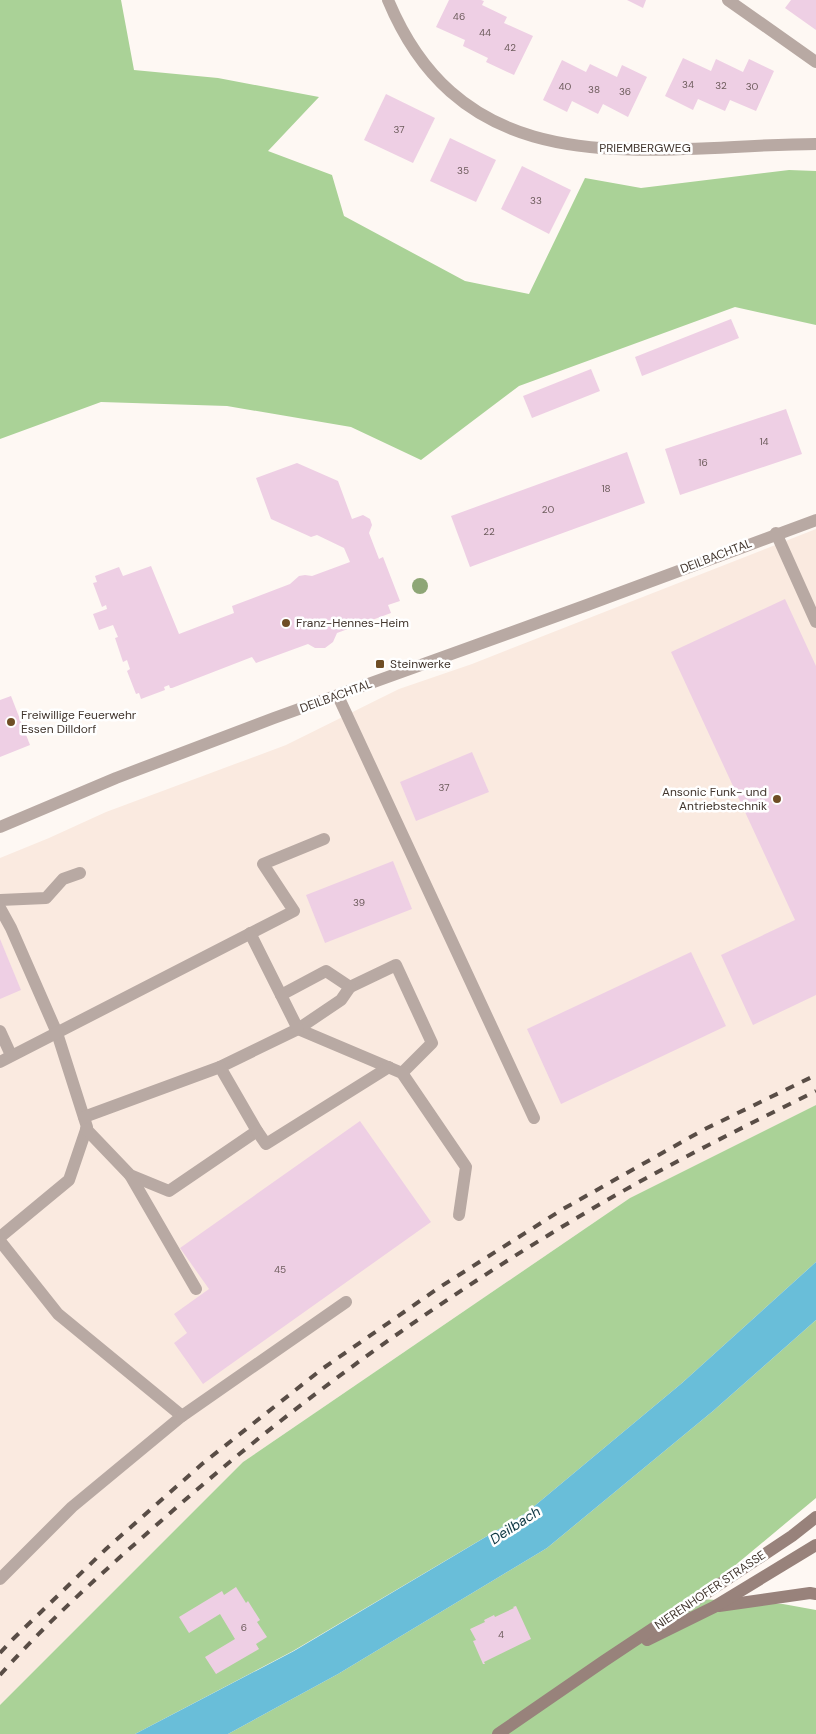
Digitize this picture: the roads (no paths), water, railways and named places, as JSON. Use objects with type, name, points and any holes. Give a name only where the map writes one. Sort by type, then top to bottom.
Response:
[{"type":"main road","name":"NIERENHOFER STRASSE","points":[[498,1734],[792,1536],[816,1517]]},
{"type":"main road","name":"NIERENHOFER STRASSE","points":[[604,1661],[714,1607],[816,1544]]},
{"type":"main road","points":[[714,1607],[810,1593],[816,1594]]},
{"type":"street","name":"PRIEMBERGWEG","points":[[388,0],[401,30],[437,80],[460,100],[488,118],[520,133],[600,149],[632,150],[816,144]]},
{"type":"street","points":[[728,0],[816,62]]},
{"type":"street","name":"DEILBACHTAL","points":[[0,827],[116,778],[587,605],[776,533],[816,520]]},
{"type":"street","points":[[776,533],[816,622]]},
{"type":"street","points":[[338,696],[534,1118]]},
{"type":"street","points":[[0,1031],[6,1058],[294,911],[263,864],[324,839]]},
{"type":"street","points":[[0,900],[46,898],[63,879],[80,873]]},
{"type":"street","points":[[0,908],[11,928],[57,1033],[85,1123],[130,1175],[196,1289]]},
{"type":"street","points":[[250,933],[298,1029],[402,1073],[466,1167],[459,1215]]},
{"type":"street","points":[[85,1123],[220,1067],[298,1029],[341,1000],[350,987],[396,964],[432,1043],[402,1073]]},
{"type":"street","points":[[281,995],[326,971],[350,987]]},
{"type":"street","points":[[220,1067],[266,1144],[389,1067]]},
{"type":"street","points":[[85,1123],[69,1180],[0,1239],[58,1314],[182,1416]]},
{"type":"street","points":[[130,1175],[169,1191],[257,1131]]},
{"type":"street","points":[[0,1578],[72,1507],[182,1416],[346,1302]]},
{"type":"water","name":"Deilbach","points":[[816,1262],[816,1320],[713,1411],[547,1548],[338,1674],[228,1734],[135,1734],[294,1651],[526,1513],[682,1383]]},
{"type":"railway","points":[[0,1653],[106,1549],[202,1464],[322,1369],[440,1287],[563,1209],[703,1130],[816,1075]]},
{"type":"railway","points":[[0,1675],[98,1577],[209,1479],[308,1400],[410,1325],[516,1255],[600,1204],[692,1154],[816,1091]]},
{"type":"place","name":"Franz-Hennes-Heim","points":[[286,623]]},
{"type":"place","name":"Steinwerke","points":[[380,664]]},
{"type":"place","name":"Freiwillige Feuerwehr Essen Dilldorf","points":[[11,722]]},
{"type":"place","name":"Ansonic Funk- und Antriebstechnik","points":[[777,799]]}]
